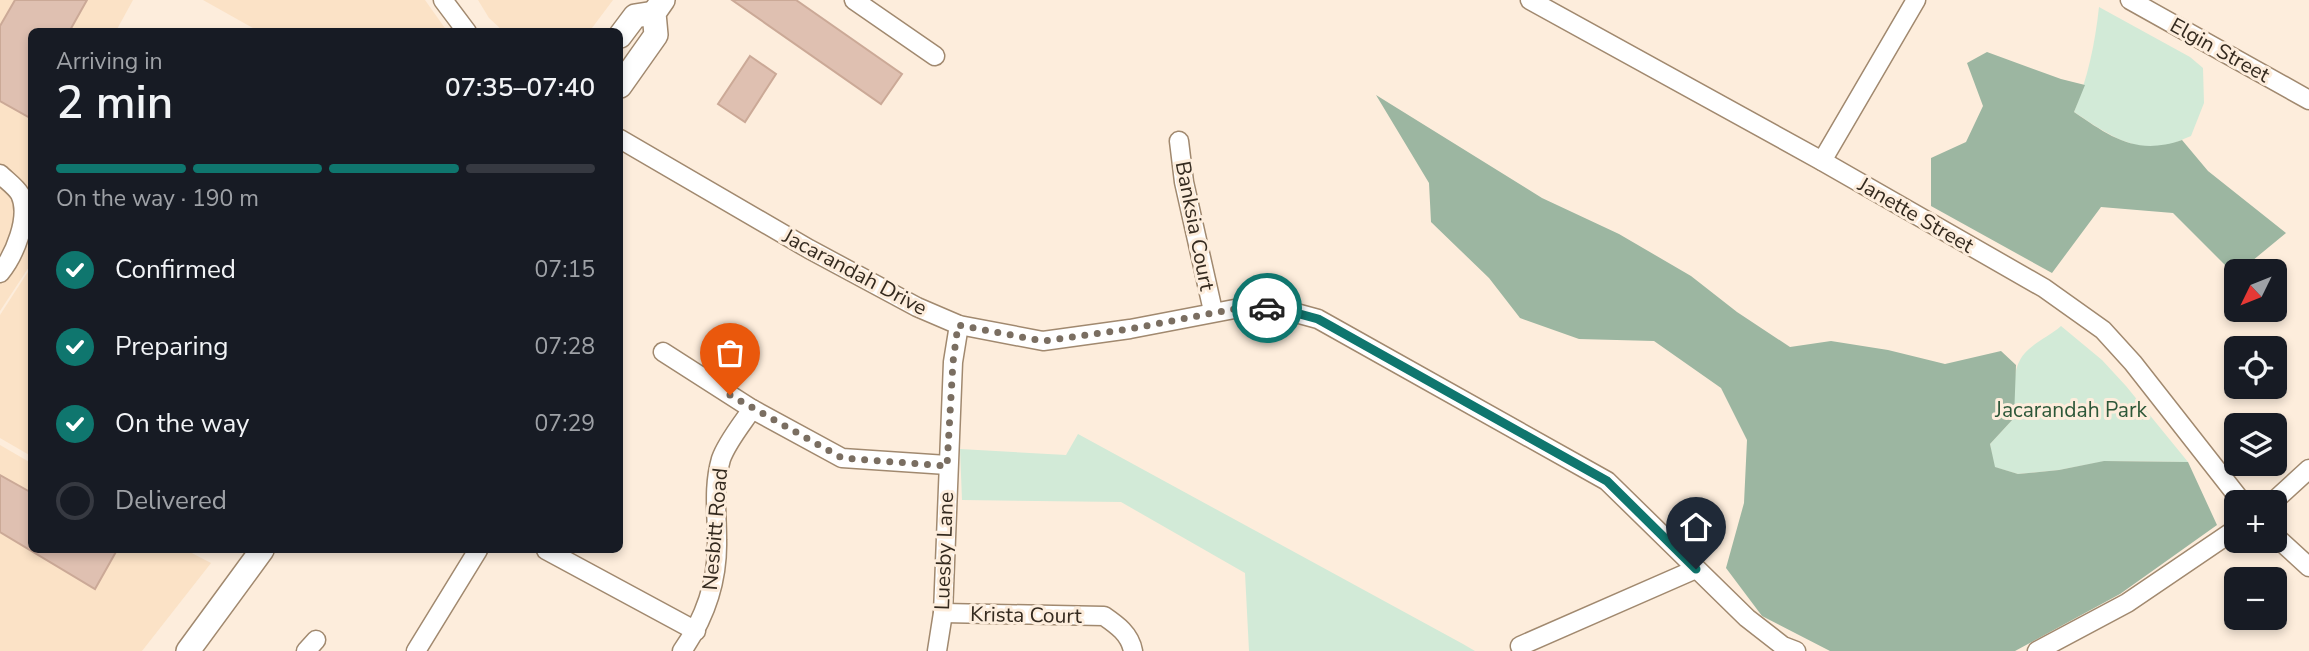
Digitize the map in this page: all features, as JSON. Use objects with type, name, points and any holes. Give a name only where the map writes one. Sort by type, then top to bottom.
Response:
[{"type":"main road","points":[[623,32],[635,16],[658,6],[656,35],[623,82]]},
{"type":"main road","points":[[188,651],[260,553]]},
{"type":"street","points":[[443,0],[464,28]]},
{"type":"street","points":[[854,0],[935,56]]},
{"type":"street","name":"Janette Street","points":[[1530,0],[2045,288],[2103,330],[2133,363],[2233,490]]},
{"type":"street","points":[[1822,161],[1916,0]]},
{"type":"street","name":"Elgin Street","points":[[2130,0],[2309,100]]},
{"type":"street","name":"Jacarandah Drive","points":[[623,141],[809,249],[917,307],[958,325],[1043,341],[1130,329],[1250,306],[1285,310],[1318,319],[1607,481],[1747,618],[1783,646],[1796,651]]},
{"type":"street","name":"Banksia Court","points":[[1179,141],[1184,182],[1213,312]]},
{"type":"street","points":[[0,174],[20,195],[23,215],[13,252],[0,273]]},
{"type":"street","name":"Luesby Lane","points":[[937,651],[943,613],[947,466],[953,362],[958,325]]},
{"type":"street","points":[[663,352],[752,409],[842,458],[947,466]]},
{"type":"street","name":"Nesbitt Road","points":[[682,651],[696,631],[711,597],[718,542],[714,499],[722,457],[752,409]]},
{"type":"street","points":[[2286,490],[2309,469]]},
{"type":"street","points":[[2037,651],[2127,603],[2224,537]]},
{"type":"street","points":[[2287,547],[2309,567]]},
{"type":"street","points":[[416,651],[476,553]]},
{"type":"street","points":[[552,553],[696,631]]},
{"type":"street","points":[[1520,646],[1696,569]]},
{"type":"street","name":"Krista Court","points":[[943,613],[1104,616],[1122,628],[1132,644],[1133,651]]},
{"type":"shaded area","points":[[0,0],[133,0],[118,28],[28,28],[28,269],[0,311]]},
{"type":"shaded area","points":[[203,0],[425,0],[445,28],[253,28]]},
{"type":"shaded area","points":[[478,0],[613,0],[592,28],[500,28],[489,18]]},
{"type":"shaded area","points":[[28,272],[28,454],[0,438],[0,315]]},
{"type":"shaded area","points":[[0,445],[28,461],[28,553],[192,553],[211,563],[142,651],[0,651]]},
{"type":"green space","points":[[2099,7],[2190,57],[2203,68],[2204,103],[2191,136],[2165,146],[2140,146],[2117,138],[2074,112],[2090,60]]},
{"type":"green space","points":[[1987,52],[2085,85],[2074,112],[2112,136],[2137,145],[2151,146],[2182,140],[2208,171],[2286,233],[2254,259],[2224,259],[2224,264],[2173,213],[2101,207],[2052,273],[1931,206],[1931,158],[1966,142],[1983,106],[1967,63]]},
{"type":"green space","points":[[1376,95],[1542,198],[1619,234],[1691,276],[1737,312],[1790,347],[1831,341],[1888,350],[1945,364],[2001,351],[2016,365],[2014,418],[1990,444],[1995,467],[2018,474],[2059,470],[2104,461],[2188,462],[2217,525],[2120,594],[2015,651],[1830,651],[1762,616],[1726,568],[1744,503],[1747,440],[1721,388],[1654,341],[1579,339],[1520,318],[1489,278],[1431,222],[1429,183]]},
{"type":"green space","name":"Jacarandah Park","points":[[2061,326],[2102,360],[2188,462],[2106,461],[2018,474],[1994,467],[1990,444],[2014,418],[2014,381],[2018,364],[2029,349]]},
{"type":"green space","points":[[1078,434],[1475,651],[1249,651],[1245,573],[1121,502],[962,500],[960,449],[1066,455]]},
{"type":"building","points":[[15,0],[87,0],[71,28],[28,28],[28,117],[0,101],[0,26]]},
{"type":"building","points":[[732,0],[796,0],[902,74],[881,104]]},
{"type":"building","points":[[750,56],[776,74],[745,122],[718,104]]},
{"type":"building","points":[[0,475],[28,491],[28,549],[0,532]]},
{"type":"building","points":[[35,553],[115,553],[95,589]]},
{"type":"way so far","points":[[730,395],[842,458],[947,466],[953,362],[958,325],[1043,341],[1130,329],[1250,306],[1267,308]]},
{"type":"route","points":[[1267,308],[1318,319],[1607,481],[1696,569]]}]
